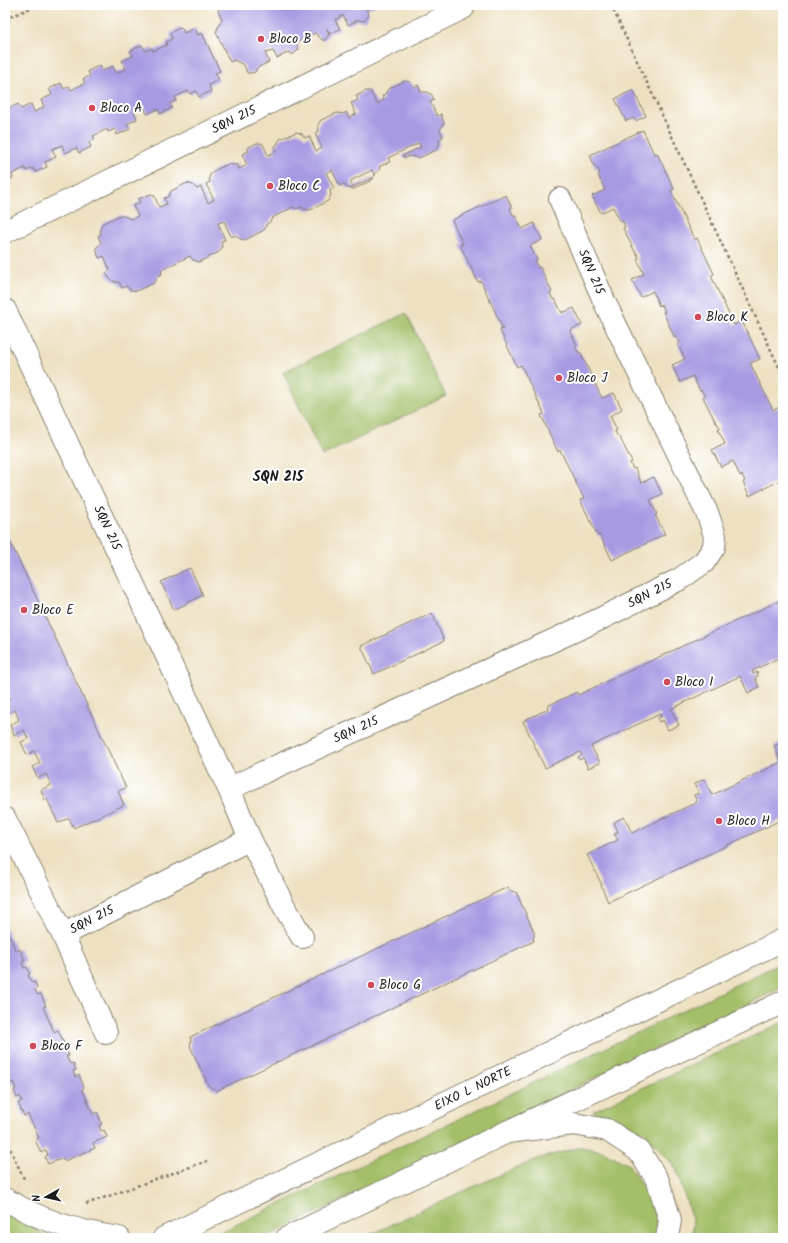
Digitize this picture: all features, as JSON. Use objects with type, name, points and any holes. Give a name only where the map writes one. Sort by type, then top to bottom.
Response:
[{"type":"main road","name":"SQN 215","points":[[5,232],[463,8]]},
{"type":"main road","name":"SQN 215","points":[[229,789],[598,620],[680,579],[704,562],[714,547],[715,536],[708,514],[605,303],[560,199]]},
{"type":"main road","name":"SQN 215","points":[[5,310],[229,789],[250,839],[284,906],[302,937]]},
{"type":"main road","name":"SQN 215","points":[[5,819],[63,936],[106,1033]]},
{"type":"main road","name":"SQN 215","points":[[63,936],[250,839]]},
{"type":"main road","name":"EIXO L NORTE","points":[[164,1238],[783,940]]},
{"type":"main road","points":[[287,1238],[783,1002]]},
{"type":"main road","points":[[507,1132],[574,1124],[606,1130],[639,1151],[658,1181],[670,1220],[667,1238]]},
{"type":"main road","points":[[5,1199],[56,1224],[98,1235],[119,1238]]},
{"type":"path","points":[[5,19],[38,5]]},
{"type":"path","points":[[611,5],[783,376]]},
{"type":"path","points":[[5,1138],[28,1188]]},
{"type":"path","points":[[80,1206],[208,1161]]},
{"type":"green space","points":[[406,313],[446,396],[322,456],[283,372]]},
{"type":"green space","points":[[783,962],[783,987],[264,1238],[208,1238],[502,1098]]},
{"type":"green space","points":[[783,1022],[783,1238],[692,1238],[693,1223],[676,1168],[644,1132],[593,1111]]},
{"type":"green space","points":[[581,1147],[603,1151],[629,1165],[641,1185],[657,1220],[659,1238],[363,1238],[448,1198],[537,1159]]},
{"type":"green space","points":[[5,1210],[50,1238],[5,1238]]},
{"type":"building","name":"Bloco B","points":[[221,5],[242,5],[245,10],[252,5],[377,5],[366,10],[369,15],[364,21],[358,20],[348,25],[343,15],[339,17],[335,20],[340,29],[330,34],[327,29],[329,35],[325,40],[322,40],[315,33],[296,43],[299,49],[294,54],[290,54],[289,52],[277,58],[273,51],[265,53],[269,62],[257,68],[255,72],[247,73],[244,65],[234,60],[230,62],[216,32],[222,19],[218,11]]},
{"type":"building","name":"Bloco A","points":[[181,27],[184,33],[195,28],[198,35],[202,33],[220,71],[215,73],[219,80],[209,85],[211,91],[199,97],[196,91],[190,94],[188,91],[175,97],[176,101],[170,103],[172,108],[160,114],[158,109],[147,114],[144,107],[134,112],[137,119],[127,124],[130,129],[117,135],[115,129],[108,132],[107,129],[93,136],[95,139],[89,142],[91,147],[79,153],[76,148],[65,153],[62,145],[52,149],[56,157],[45,162],[47,167],[36,172],[33,168],[27,171],[25,168],[12,174],[13,178],[6,181],[9,186],[5,187],[5,118],[9,116],[6,110],[18,104],[21,109],[31,104],[34,112],[44,107],[41,100],[52,95],[49,89],[61,83],[64,89],[69,86],[71,90],[85,83],[83,79],[90,76],[88,71],[100,65],[102,71],[113,66],[116,73],[126,69],[122,61],[133,56],[130,51],[142,45],[146,51],[152,48],[153,51],[167,45],[166,42],[172,39],[170,33]]},
{"type":"building","name":"Bloco C","points":[[404,81],[410,82],[414,87],[418,85],[421,92],[427,92],[432,95],[434,100],[430,102],[437,116],[441,114],[444,123],[440,130],[443,137],[439,139],[439,145],[436,150],[419,158],[410,156],[405,158],[402,156],[421,147],[419,143],[388,158],[390,162],[380,166],[379,171],[375,173],[375,176],[372,170],[350,181],[353,187],[374,177],[372,180],[354,189],[347,188],[344,184],[340,186],[332,170],[326,173],[334,188],[330,190],[331,195],[328,201],[310,210],[301,207],[297,209],[293,207],[272,218],[270,222],[266,224],[264,230],[245,240],[240,239],[235,235],[231,237],[224,221],[218,223],[225,240],[221,241],[222,248],[219,252],[199,262],[193,260],[190,256],[161,270],[162,274],[159,275],[154,283],[136,291],[130,290],[127,286],[122,288],[119,282],[115,282],[109,278],[106,273],[110,270],[104,256],[99,258],[96,248],[101,243],[98,236],[101,234],[101,226],[103,223],[120,215],[132,219],[138,216],[133,206],[140,202],[138,199],[151,194],[154,195],[159,207],[167,204],[164,198],[168,197],[171,191],[187,183],[193,185],[197,189],[201,187],[208,203],[214,200],[206,184],[210,182],[210,175],[213,171],[228,164],[237,164],[239,169],[247,165],[242,154],[249,151],[247,148],[257,143],[263,144],[268,155],[276,152],[274,147],[280,139],[297,132],[302,134],[305,138],[309,136],[316,151],[322,148],[315,133],[319,131],[318,125],[321,120],[337,113],[344,114],[346,112],[349,118],[356,114],[351,103],[358,100],[356,96],[366,91],[370,91],[377,104],[384,100],[382,96],[388,89]]},
{"type":"building","points":[[633,90],[646,116],[636,121],[634,118],[626,121],[615,99]]},
{"type":"building","name":"Bloco K","points":[[643,130],[654,154],[657,153],[674,189],[671,191],[694,239],[697,238],[714,274],[711,276],[734,325],[742,321],[760,359],[750,363],[773,410],[782,406],[783,409],[783,479],[749,496],[743,482],[745,481],[742,475],[740,476],[733,461],[721,467],[712,450],[725,444],[718,429],[720,428],[703,397],[705,396],[701,390],[700,391],[693,376],[680,382],[672,365],[685,359],[678,345],[680,343],[677,337],[675,338],[663,312],[665,312],[662,305],[659,306],[653,291],[641,297],[632,280],[644,274],[637,259],[639,258],[623,228],[625,227],[622,220],[620,221],[613,207],[601,213],[592,196],[605,190],[598,175],[600,174],[597,167],[595,168],[590,155]]},
{"type":"building","name":"Bloco J","points":[[506,195],[512,208],[510,209],[513,215],[515,215],[522,229],[534,223],[542,240],[530,246],[537,260],[535,261],[538,268],[540,267],[552,292],[550,293],[553,300],[555,299],[562,313],[574,308],[582,325],[570,330],[577,345],[575,346],[578,352],[580,352],[592,377],[590,378],[593,385],[595,384],[602,398],[614,393],[622,409],[610,416],[617,430],[615,431],[632,462],[630,463],[633,469],[635,468],[641,483],[654,477],[662,494],[650,500],[657,514],[655,515],[665,534],[612,560],[580,500],[584,499],[560,450],[558,452],[541,415],[544,414],[521,365],[517,367],[500,330],[503,329],[481,281],[478,282],[460,245],[463,244],[452,220]]},
{"type":"building","name":"Bloco E","points":[[5,531],[126,788],[118,791],[124,805],[74,828],[69,818],[58,823],[47,799],[45,800],[41,790],[51,785],[46,774],[38,778],[32,767],[40,763],[34,751],[27,755],[21,742],[28,739],[24,730],[14,735],[10,725],[19,720],[15,710],[7,714],[5,709],[5,701],[10,698],[5,689]]},
{"type":"building","points":[[190,568],[203,595],[174,610],[161,582]]},
{"type":"building","name":"Bloco I","points":[[783,599],[783,656],[752,671],[753,674],[757,672],[758,676],[755,678],[759,687],[748,693],[740,676],[671,709],[679,725],[668,730],[663,720],[659,722],[657,718],[661,717],[660,714],[591,746],[600,763],[588,768],[583,758],[579,760],[578,757],[582,755],[580,752],[545,768],[523,721],[548,709],[547,706],[577,692],[578,695]]},
{"type":"building","points":[[432,613],[444,641],[374,674],[361,646]]},
{"type":"building","name":"Bloco H","points":[[783,742],[783,819],[608,902],[602,885],[587,855],[618,840],[614,834],[618,832],[614,822],[624,817],[632,833],[697,802],[694,795],[699,793],[694,784],[704,779],[712,795],[781,762],[774,746]]},
{"type":"building","name":"Bloco G","points":[[508,887],[510,891],[516,892],[534,932],[534,941],[216,1091],[215,1088],[213,1089],[208,1085],[190,1046],[190,1037]]},
{"type":"building","name":"Bloco F","points":[[5,926],[16,951],[20,949],[25,961],[22,962],[24,968],[27,967],[30,974],[28,975],[32,983],[35,982],[37,988],[35,990],[38,995],[41,994],[46,1006],[43,1007],[54,1032],[58,1030],[64,1043],[61,1044],[63,1050],[66,1049],[69,1056],[66,1056],[70,1064],[73,1063],[76,1070],[73,1071],[75,1077],[79,1075],[84,1087],[82,1089],[93,1114],[97,1112],[102,1124],[99,1125],[101,1131],[104,1130],[107,1137],[93,1143],[95,1148],[64,1161],[63,1158],[48,1164],[45,1157],[48,1155],[46,1150],[41,1153],[35,1140],[39,1138],[28,1114],[24,1116],[18,1103],[22,1101],[20,1096],[17,1098],[14,1090],[16,1089],[13,1082],[10,1083],[7,1076],[10,1075],[7,1069],[5,1070]]},
{"type":"place","name":"Bloco B","points":[[261,39]]},
{"type":"place","name":"Bloco A","points":[[92,108]]},
{"type":"place","name":"Bloco C","points":[[270,186]]},
{"type":"place","name":"Bloco K","points":[[698,317]]},
{"type":"place","name":"Bloco J","points":[[559,378]]},
{"type":"place","name":"Bloco E","points":[[24,610]]},
{"type":"place","name":"Bloco I","points":[[667,682]]},
{"type":"place","name":"Bloco H","points":[[719,821]]},
{"type":"place","name":"Bloco G","points":[[371,985]]},
{"type":"place","name":"Bloco F","points":[[33,1046]]},
{"type":"district","name":"SQN 215","points":[[278,477]]}]
